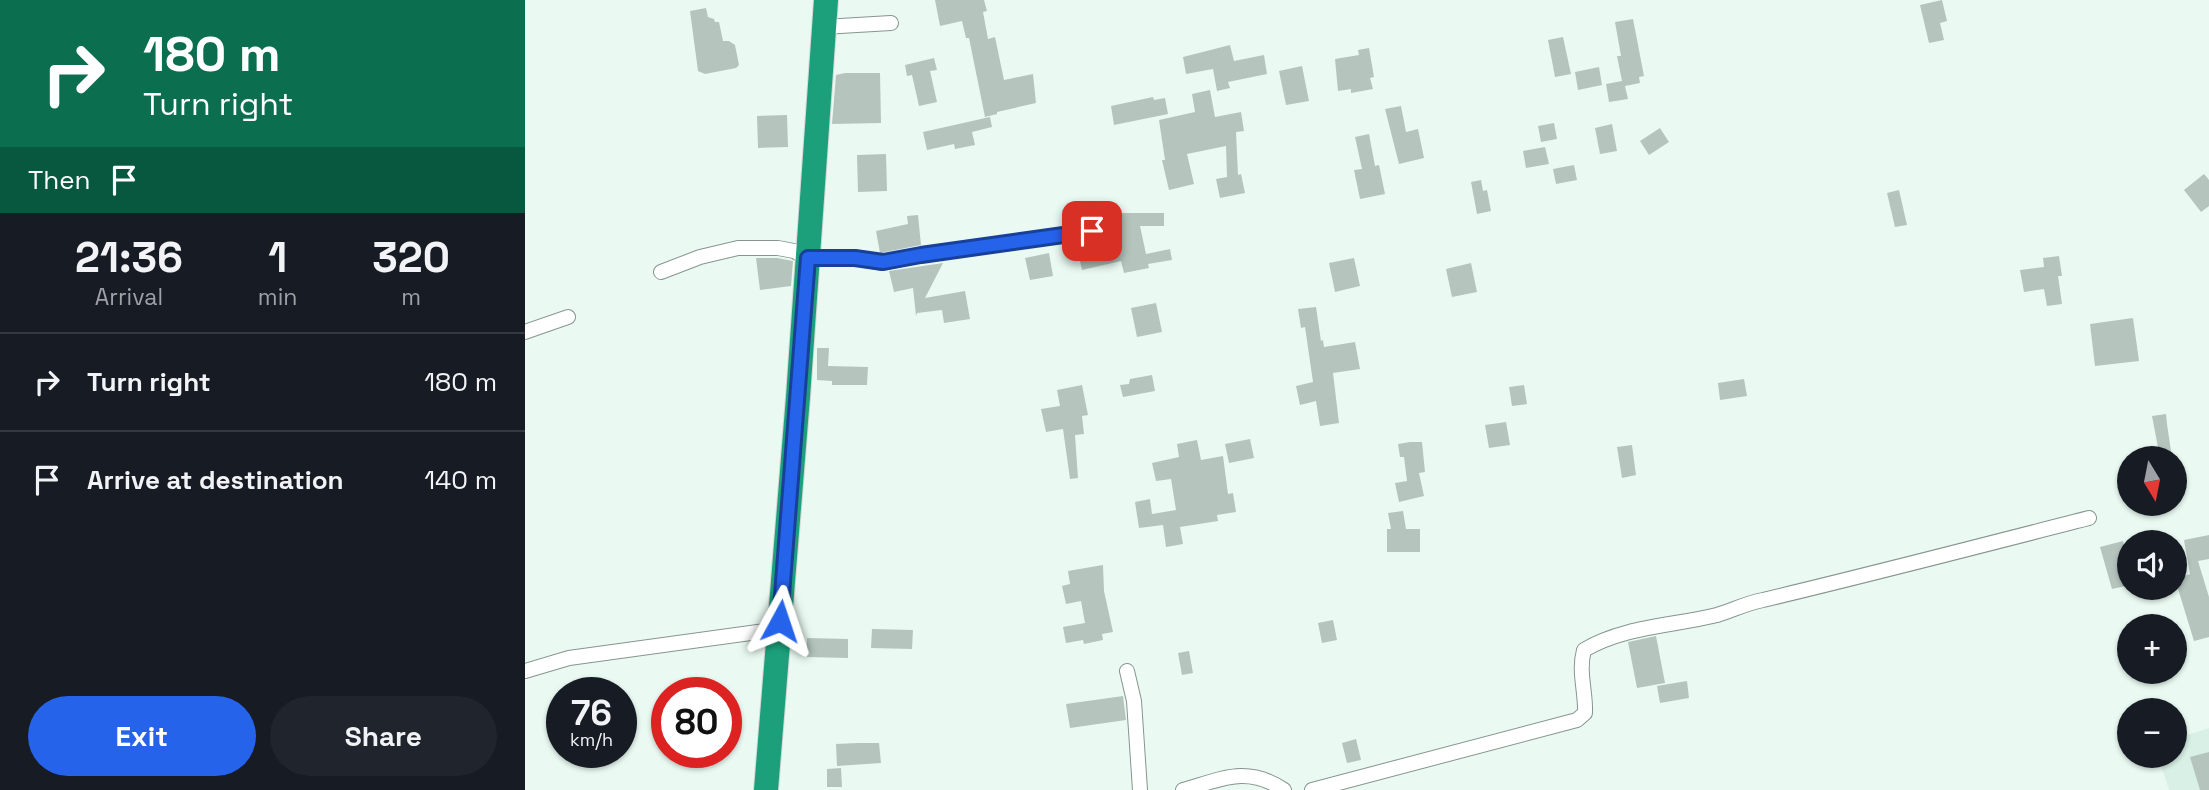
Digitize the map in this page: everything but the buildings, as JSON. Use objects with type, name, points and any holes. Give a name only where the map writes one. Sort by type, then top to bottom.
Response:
[{"type":"highway","points":[[766,790],[826,0]]},
{"type":"street","points":[[823,27],[891,23]]},
{"type":"street","points":[[661,272],[700,257],[738,248],[778,248],[794,251],[808,258],[855,258],[883,262],[1092,231]]},
{"type":"street","points":[[525,332],[568,317]]},
{"type":"street","points":[[1312,790],[1577,720],[1584,713],[1580,669],[1584,650],[1595,644],[1653,626],[1690,622],[1760,600],[1825,586],[2089,518]]},
{"type":"street","points":[[525,671],[569,658],[779,628]]},
{"type":"street","points":[[1127,671],[1134,701],[1141,789]]},
{"type":"street","points":[[1183,790],[1234,776],[1254,775],[1284,790]]},
{"type":"shaded area","points":[[2209,728],[2209,790],[2169,790],[2162,768],[2187,768],[2187,735]]},
{"type":"route","points":[[780,621],[808,258],[855,258],[883,262],[1092,231]]}]
